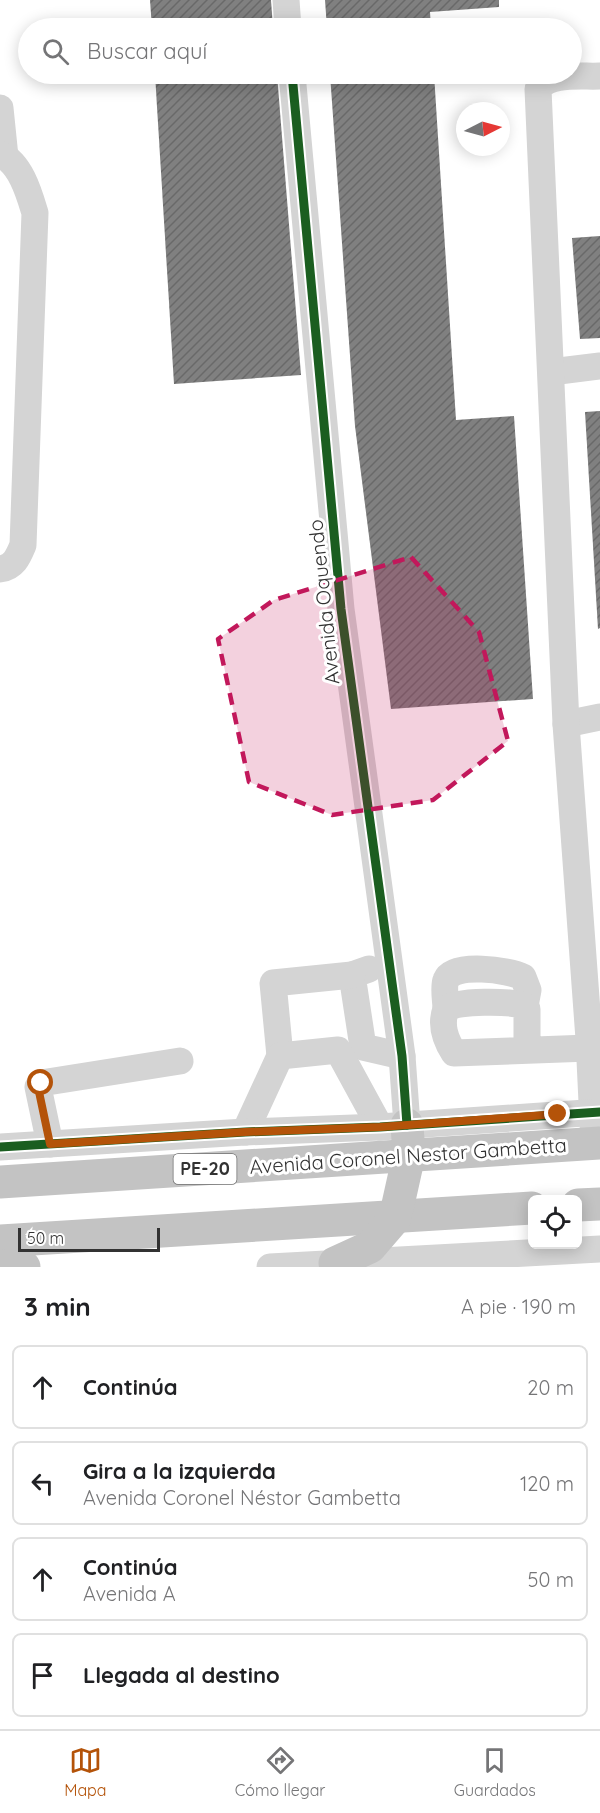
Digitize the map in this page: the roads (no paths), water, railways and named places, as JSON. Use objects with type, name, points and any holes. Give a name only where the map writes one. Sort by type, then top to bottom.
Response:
[{"type":"highway","name":"Avenida Coronel Nestor Gambetta","points":[[0,1182],[398,1136],[597,1128]]},
{"type":"highway","points":[[335,1263],[370,1247],[395,1218],[398,1136]]},
{"type":"highway","points":[[582,1205],[600,1204]]},
{"type":"highway","points":[[0,1241],[528,1208]]},
{"type":"highway","points":[[0,1266],[24,1267]]},
{"type":"street","points":[[286,0],[287,18]]},
{"type":"street","points":[[582,77],[600,76]]},
{"type":"street","name":"Avenida Oquendo","points":[[293,84],[341,609],[402,1056],[398,1136]]},
{"type":"street","points":[[541,84],[538,89],[566,724],[589,897],[589,1048],[597,1128]]},
{"type":"street","points":[[0,108],[3,156],[26,182],[35,213],[23,545],[16,561],[3,570],[0,569]]},
{"type":"street","points":[[551,372],[600,366]]},
{"type":"street","points":[[566,724],[600,717]]},
{"type":"street","points":[[245,1132],[280,1056],[273,983],[352,975],[389,960]]},
{"type":"street","points":[[527,1050],[527,1009],[525,1006],[528,990],[523,977],[512,972],[460,970],[450,974],[445,981],[446,1009],[443,1028],[447,1042],[454,1053],[589,1048]]},
{"type":"street","points":[[352,975],[350,1048],[398,1136]]},
{"type":"street","points":[[280,1056],[350,1048],[402,1056]]},
{"type":"street","points":[[50,1144],[38,1087],[41,1083],[180,1061]]},
{"type":"street","points":[[0,1147],[245,1132],[398,1136]]},
{"type":"street","points":[[270,1267],[335,1263],[544,1260],[600,1249]]}]
